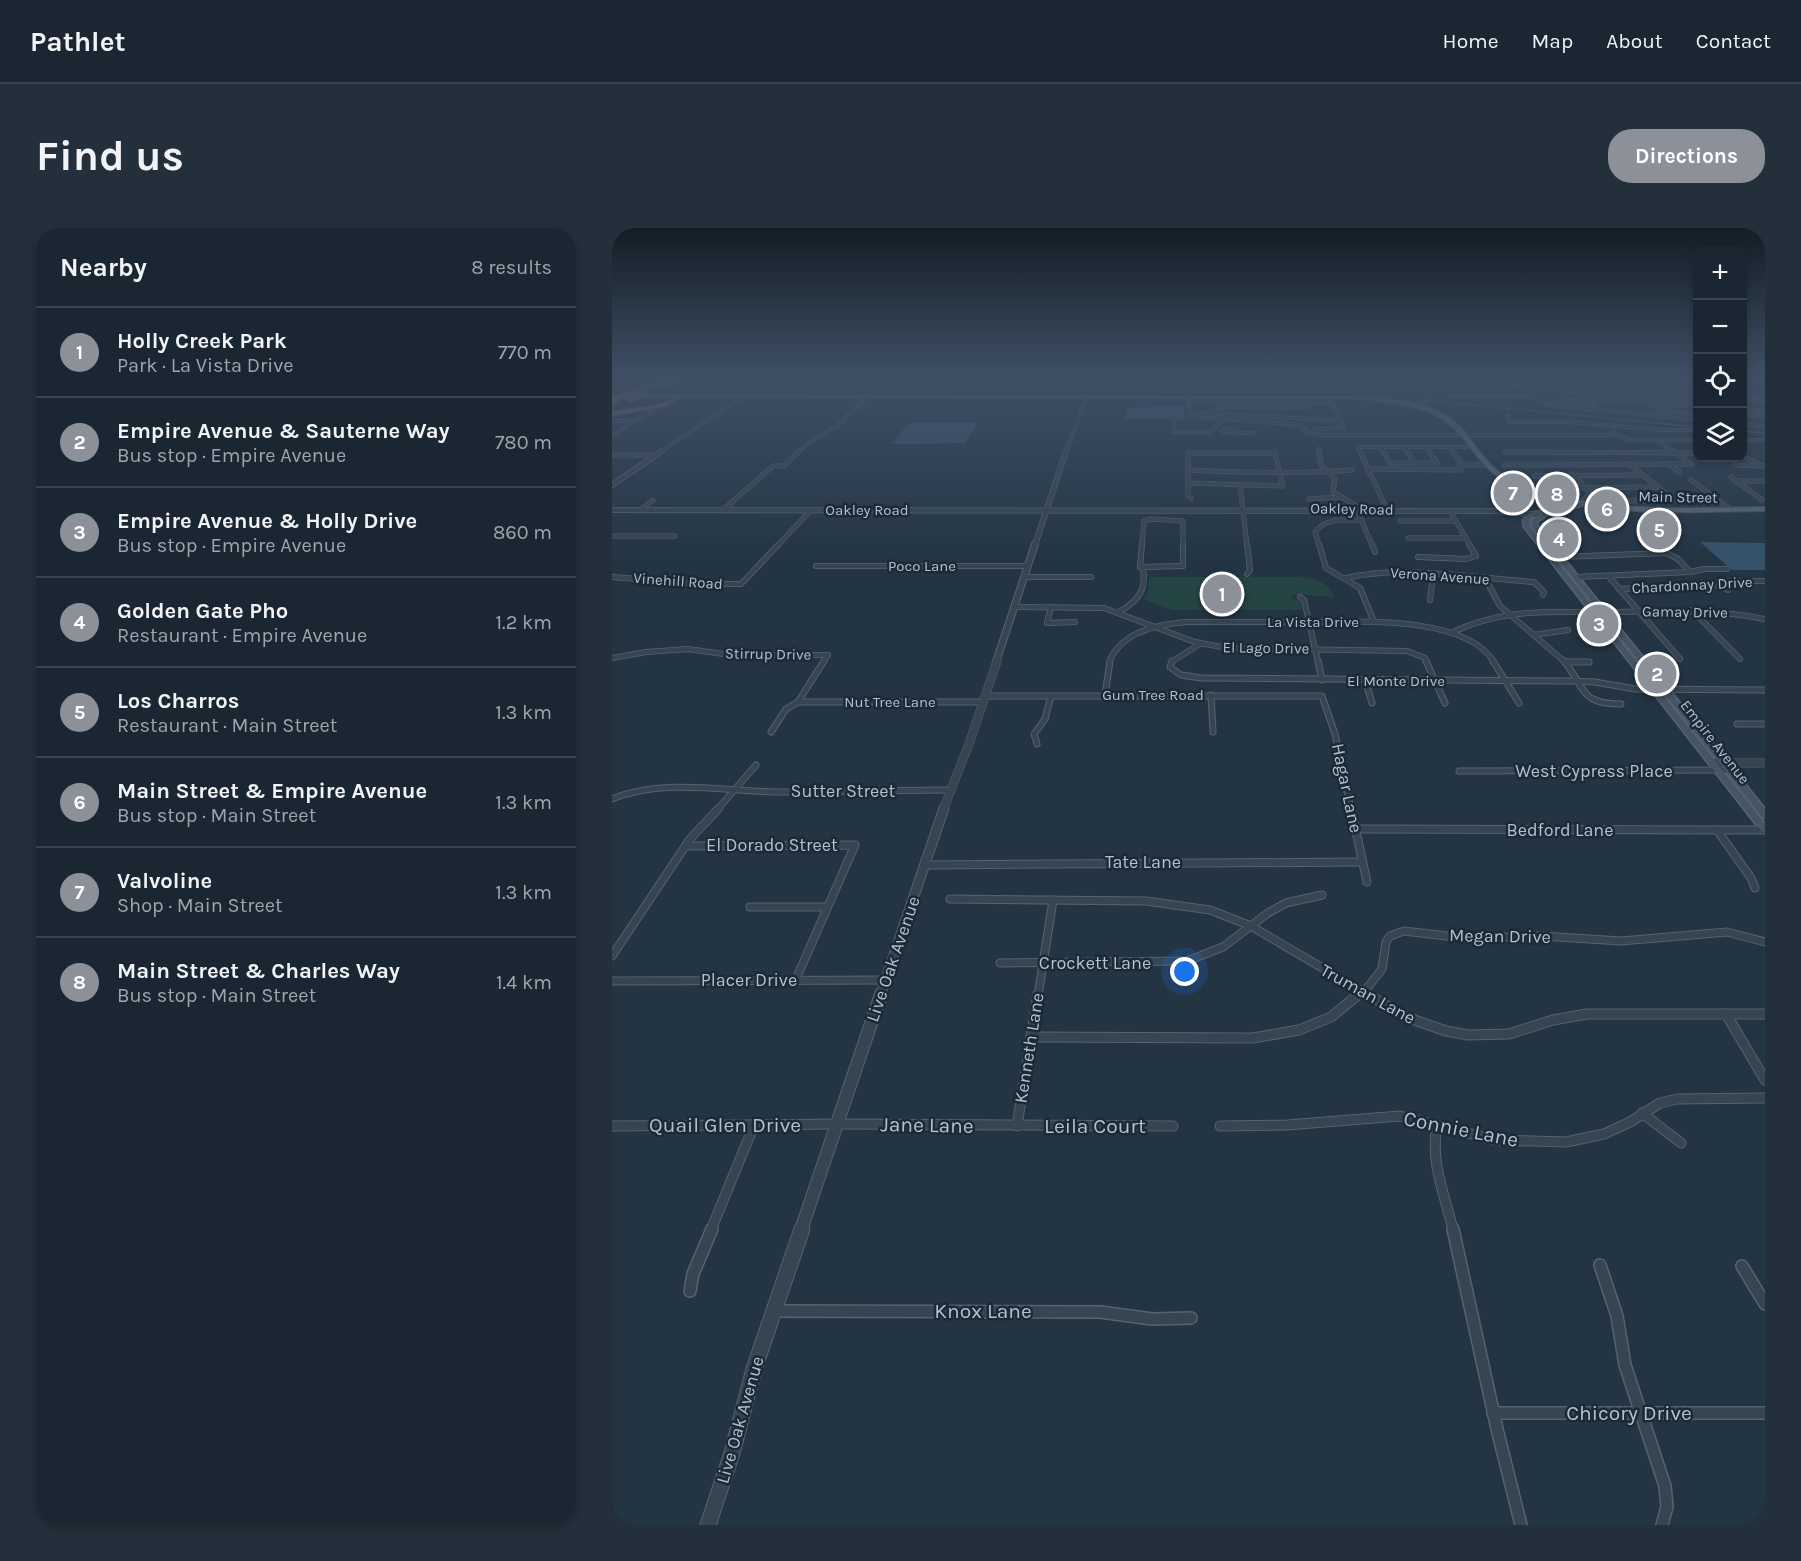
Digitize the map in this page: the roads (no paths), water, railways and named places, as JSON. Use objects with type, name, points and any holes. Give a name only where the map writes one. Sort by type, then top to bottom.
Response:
[{"type":"main road","name":"Main Street","points":[[1462,439],[1467,447],[1496,477],[1512,485],[1556,498],[1648,511],[1765,510]]},
{"type":"main road","name":"Main Street","points":[[1463,439],[1483,464],[1499,474],[1527,487],[1580,502],[1641,508],[1765,510]]},
{"type":"main road","points":[[1556,498],[1564,502],[1564,506]]},
{"type":"main road","points":[[1539,514],[1580,502]]},
{"type":"main road","points":[[1539,514],[1580,502]]},
{"type":"main road","name":"Empire Avenue","points":[[1539,514],[1534,525],[1574,576],[1655,690],[1765,815]]},
{"type":"main road","name":"Empire Avenue","points":[[1539,514],[1526,520],[1527,527],[1665,690],[1765,830]]},
{"type":"main road","points":[[1558,566],[1569,576],[1574,576]]},
{"type":"street","points":[[612,485],[680,439]]},
{"type":"street","points":[[723,510],[773,466],[784,466],[807,444],[819,439]]},
{"type":"street","name":"Live Oak Avenue","points":[[708,1525],[732,1453],[754,1369],[924,865],[950,790],[959,771],[1072,439]]},
{"type":"street","points":[[1624,439],[1693,440]]},
{"type":"street","points":[[1503,465],[1691,464],[1657,440]]},
{"type":"street","points":[[1747,440],[1765,440]]},
{"type":"street","points":[[1381,447],[1395,472]]},
{"type":"street","points":[[1404,447],[1414,463]]},
{"type":"street","points":[[1426,447],[1437,463]]},
{"type":"street","points":[[1367,469],[1395,472],[1461,470],[1460,464],[1449,447]]},
{"type":"street","points":[[1385,506],[1357,448],[1467,447]]},
{"type":"street","points":[[1318,449],[1321,465],[1335,480],[1333,492],[1354,504],[1375,552]]},
{"type":"street","points":[[1505,452],[1693,453]]},
{"type":"street","points":[[1188,483],[1283,486],[1275,453],[1188,453],[1188,470],[1188,483],[1188,496],[1191,498]]},
{"type":"street","points":[[1231,453],[1232,460]]},
{"type":"street","points":[[1553,453],[1587,487],[1590,493],[1580,502]]},
{"type":"street","points":[[612,455],[656,455]]},
{"type":"street","points":[[1747,458],[1764,466]]},
{"type":"street","points":[[1390,463],[1437,463]]},
{"type":"street","points":[[1460,464],[1483,464]]},
{"type":"street","points":[[1629,464],[1674,500],[1629,501]]},
{"type":"street","points":[[1669,464],[1678,472]]},
{"type":"street","points":[[1735,465],[1764,466]]},
{"type":"street","points":[[1764,466],[1765,472]]},
{"type":"street","points":[[1188,470],[1280,473],[1352,470]]},
{"type":"street","points":[[1534,476],[1642,475]]},
{"type":"street","points":[[1731,477],[1762,500]]},
{"type":"street","points":[[1691,480],[1730,509]]},
{"type":"street","points":[[1736,481],[1765,481]]},
{"type":"street","points":[[1240,486],[1250,570],[1247,574]]},
{"type":"street","points":[[1562,488],[1659,487]]},
{"type":"street","points":[[1310,499],[1340,497]]},
{"type":"street","points":[[640,510],[653,500]]},
{"type":"street","name":"Oakley Road","points":[[612,510],[1122,510],[1172,513],[1244,509],[1508,511],[1539,514]]},
{"type":"street","name":"Oakley Road","points":[[1358,510],[1508,509],[1539,514]]},
{"type":"street","name":"Vinehill Road","points":[[612,579],[619,577],[714,585],[744,583],[811,510]]},
{"type":"street","points":[[1418,557],[1475,557],[1477,554],[1450,511]]},
{"type":"street","points":[[1119,612],[1140,597],[1143,592],[1145,577],[1143,568],[1139,564],[1144,521],[1172,513],[1184,522],[1183,566],[1143,568]]},
{"type":"street","points":[[1362,520],[1335,520],[1320,523],[1315,532],[1324,564],[1329,570],[1346,578],[1362,591],[1374,622]]},
{"type":"street","points":[[1400,521],[1456,521]]},
{"type":"street","points":[[612,536],[675,536]]},
{"type":"street","points":[[1408,538],[1466,538]]},
{"type":"street","points":[[1559,557],[1667,553],[1690,572]]},
{"type":"street","name":"Poco Lane","points":[[816,566],[1028,566]]},
{"type":"street","points":[[1574,576],[1727,569]]},
{"type":"street","name":"Verona Avenue","points":[[1346,578],[1375,572],[1534,582],[1544,592],[1543,596]]},
{"type":"street","points":[[1430,600],[1433,575]]},
{"type":"street","points":[[1024,577],[1091,577]]},
{"type":"street","points":[[1610,578],[1680,659]]},
{"type":"street","points":[[1486,580],[1500,606],[1564,662],[1591,699],[1601,704],[1621,704]]},
{"type":"street","name":"Chardonnay Drive","points":[[1619,589],[1765,580]]},
{"type":"street","points":[[1714,584],[1728,590]]},
{"type":"street","points":[[1300,597],[1304,600],[1322,680]]},
{"type":"street","name":"El Lago Drive","points":[[1015,607],[1094,607],[1119,612],[1200,644],[1238,649],[1407,651],[1425,658],[1445,703]]},
{"type":"street","points":[[1051,607],[1047,623],[1075,622]]},
{"type":"street","points":[[1692,610],[1740,659]]},
{"type":"street","name":"Gamay Drive","points":[[1451,633],[1476,620],[1508,614],[1692,610],[1729,612],[1765,619]]},
{"type":"street","name":"La Vista Drive","points":[[1105,695],[1110,659],[1117,649],[1128,640],[1157,627],[1187,622],[1374,622],[1413,624],[1451,633],[1477,645],[1490,655],[1518,703]]},
{"type":"street","points":[[1533,635],[1568,630]]},
{"type":"street","name":"El Monte Drive","points":[[1200,644],[1172,660],[1170,667],[1172,670],[1196,677],[1577,681],[1655,690],[1765,690]]},
{"type":"street","name":"Stirrup Drive","points":[[612,658],[646,652],[688,649],[731,655],[828,655],[798,702],[786,709],[771,732]]},
{"type":"street","points":[[1564,662],[1589,662]]},
{"type":"street","points":[[1365,680],[1372,703]]},
{"type":"street","name":"Gum Tree Road","points":[[983,699],[1105,695],[1322,696]]},
{"type":"street","points":[[1036,744],[1034,734],[1044,719],[1051,696]]},
{"type":"street","points":[[1211,696],[1213,732]]},
{"type":"street","name":"Hagar Lane","points":[[1322,696],[1335,734],[1367,882]]},
{"type":"street","name":"Nut Tree Lane","points":[[798,702],[983,699]]},
{"type":"street","points":[[1737,724],[1765,724]]},
{"type":"street","points":[[1721,767],[1765,764]]},
{"type":"street","points":[[612,957],[686,846],[756,765]]},
{"type":"street","name":"West Cypress Place","points":[[1459,771],[1721,767]]},
{"type":"street","name":"Sutter Street","points":[[612,799],[643,789],[950,790]]},
{"type":"street","name":"Bedford Lane","points":[[1356,830],[1765,830]]},
{"type":"street","points":[[1717,830],[1751,878],[1755,888]]},
{"type":"street","name":"El Dorado Street","points":[[686,846],[855,845],[796,979]]},
{"type":"street","name":"Tate Lane","points":[[924,865],[1362,862]]},
{"type":"street","name":"Crockett Lane","points":[[1000,963],[1186,961],[1214,953],[1286,903],[1322,895]]},
{"type":"street","name":"Truman Lane","points":[[950,899],[1174,901],[1214,909],[1251,926],[1421,1024],[1468,1035],[1509,1034],[1553,1020],[1587,1014],[1765,1014]]},
{"type":"street","name":"Kenneth Lane","points":[[1017,1125],[1053,900]]},
{"type":"street","points":[[750,907],[827,907]]},
{"type":"street","name":"Megan Drive","points":[[1032,1037],[1233,1038],[1276,1035],[1299,1030],[1331,1017],[1362,992],[1382,969],[1386,942],[1390,936],[1404,931],[1464,938],[1542,936],[1621,941],[1727,932],[1765,942]]},
{"type":"street","name":"Placer Drive","points":[[612,981],[886,980]]},
{"type":"street","points":[[1726,1014],[1765,1080]]},
{"type":"street","name":"Connie Lane","points":[[1220,1126],[1287,1125],[1400,1116],[1495,1140],[1566,1142],[1620,1128],[1660,1103],[1677,1099],[1765,1098]]},
{"type":"street","points":[[1642,1113],[1681,1143]]},
{"type":"street","name":"Quail Glen Drive","points":[[612,1126],[837,1124]]},
{"type":"street","name":"Jane Lane","points":[[837,1124],[1017,1125]]},
{"type":"street","points":[[690,1292],[693,1274],[754,1125]]},
{"type":"street","name":"Leila Court","points":[[1017,1125],[1173,1126]]},
{"type":"street","points":[[1437,1126],[1433,1155],[1447,1202],[1493,1413],[1521,1525]]},
{"type":"street","points":[[1600,1265],[1617,1316],[1625,1365],[1665,1486],[1667,1507],[1662,1525]]},
{"type":"street","points":[[1742,1266],[1765,1304]]},
{"type":"street","name":"Knox Lane","points":[[774,1311],[1100,1312],[1152,1318],[1191,1318]]},
{"type":"street","name":"Chicory Drive","points":[[1493,1413],[1765,1413]]},
{"type":"water","points":[[896,439],[968,439],[965,443],[891,444]]},
{"type":"water","points":[[1700,542],[1765,543],[1765,570],[1732,570]]},
{"type":"place","name":"Valvoline","points":[[1513,493]]},
{"type":"place","name":"Main Street & Charles Way","points":[[1557,494]]},
{"type":"place","name":"Main Street & Empire Avenue","points":[[1607,509]]},
{"type":"place","name":"Los Charros","points":[[1659,530]]},
{"type":"place","name":"Golden Gate Pho","points":[[1559,539]]},
{"type":"place","name":"Holly Creek Park","points":[[1222,594]]},
{"type":"place","name":"Empire Avenue & Holly Drive","points":[[1599,624]]},
{"type":"place","name":"Empire Avenue & Sauterne Way","points":[[1657,674]]}]
